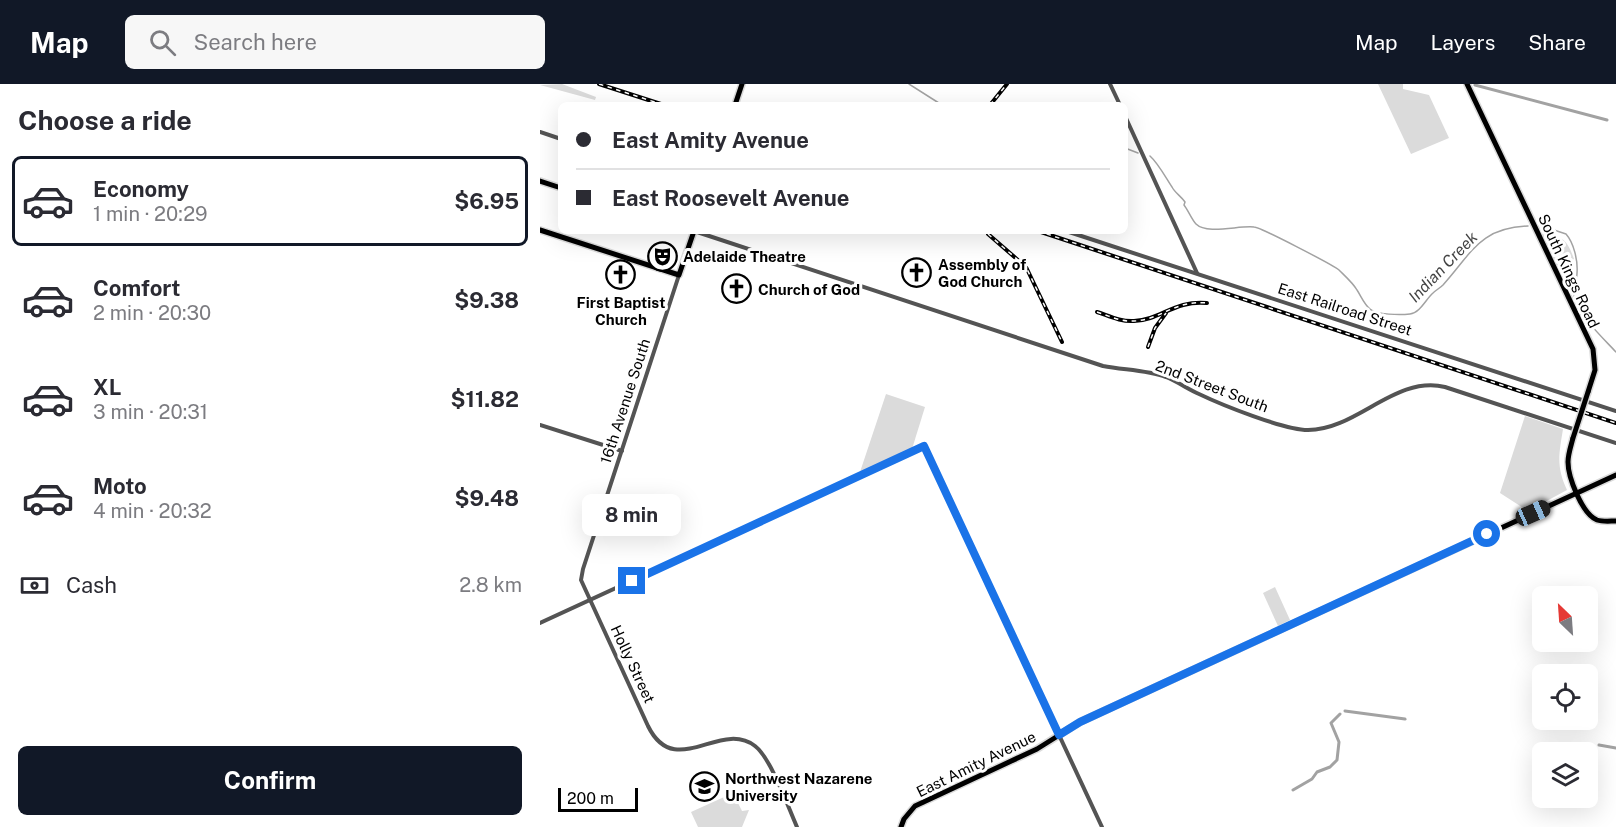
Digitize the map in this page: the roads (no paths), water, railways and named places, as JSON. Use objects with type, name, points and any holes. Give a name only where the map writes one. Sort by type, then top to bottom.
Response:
[{"type":"main road","points":[[736,102],[742,84]]},
{"type":"main road","name":"South Kings Road","points":[[1467,84],[1593,349],[1595,370],[1573,438],[1568,463],[1570,477],[1591,516],[1606,522],[1616,521]]},
{"type":"main road","points":[[540,181],[558,187]]},
{"type":"main road","points":[[540,230],[679,275]]},
{"type":"main road","name":"16th Avenue South","points":[[679,275],[693,234]]},
{"type":"main road","name":"East Amity Avenue","points":[[901,827],[904,819],[915,806],[1037,749],[1080,722],[1616,475]]},
{"type":"street","points":[[1110,84],[1119,102]]},
{"type":"street","points":[[1128,123],[1197,274]]},
{"type":"street","points":[[540,132],[558,138]]},
{"type":"street","name":"2nd Street South","points":[[703,234],[1103,366],[1163,376],[1208,398],[1291,428],[1310,430],[1327,427],[1411,388],[1429,384],[1445,387],[1616,443]]},
{"type":"street","name":"East Railroad Street","points":[[1075,234],[1616,411]]},
{"type":"street","name":"16th Avenue South","points":[[581,580],[679,275]]},
{"type":"street","points":[[540,425],[622,451]]},
{"type":"street","points":[[540,623],[924,446],[1102,827]]},
{"type":"street","name":"Holly Street","points":[[581,580],[651,732],[662,744],[674,749],[692,748],[730,738],[745,740],[753,744],[763,755],[797,827]]},
{"type":"waterway","name":"Indian Creek","points":[[909,84],[937,102]]},
{"type":"waterway","points":[[1475,85],[1607,120]]},
{"type":"waterway","name":"Indian Creek","points":[[1128,149],[1138,153]]},
{"type":"waterway","name":"Indian Creek","points":[[1150,156],[1185,202],[1184,205],[1196,224],[1208,229],[1254,227],[1269,233],[1339,270],[1368,307],[1373,311],[1383,313],[1414,313],[1487,237],[1511,228],[1528,226]]},
{"type":"waterway","name":"Indian Creek","points":[[1539,225],[1566,234],[1569,238],[1577,263],[1574,291],[1577,304],[1598,333],[1616,352]]},
{"type":"waterway","points":[[1345,711],[1405,719]]},
{"type":"waterway","points":[[1293,790],[1312,779],[1317,772],[1330,767],[1337,760],[1339,742],[1331,723],[1340,714]]},
{"type":"waterway","points":[[1599,745],[1616,748]]},
{"type":"railway","points":[[599,84],[655,102]]},
{"type":"railway","points":[[992,102],[1007,84]]},
{"type":"railway","points":[[988,234],[1026,267],[1062,342]]},
{"type":"railway","points":[[1047,234],[1616,423]]},
{"type":"railway","points":[[1097,312],[1120,320],[1134,321],[1144,320],[1185,304],[1207,303]]},
{"type":"railway","points":[[1148,347],[1155,328],[1166,313]]},
{"type":"place","name":"Adelaide Theatre","points":[[662,256]]},
{"type":"place","name":"Assembly of God Church","points":[[917,273]]},
{"type":"place","name":"First Baptist Church","points":[[621,275]]},
{"type":"place","name":"Church of God","points":[[737,289]]},
{"type":"place","name":"Northwest Nazarene University","points":[[704,787]]}]
